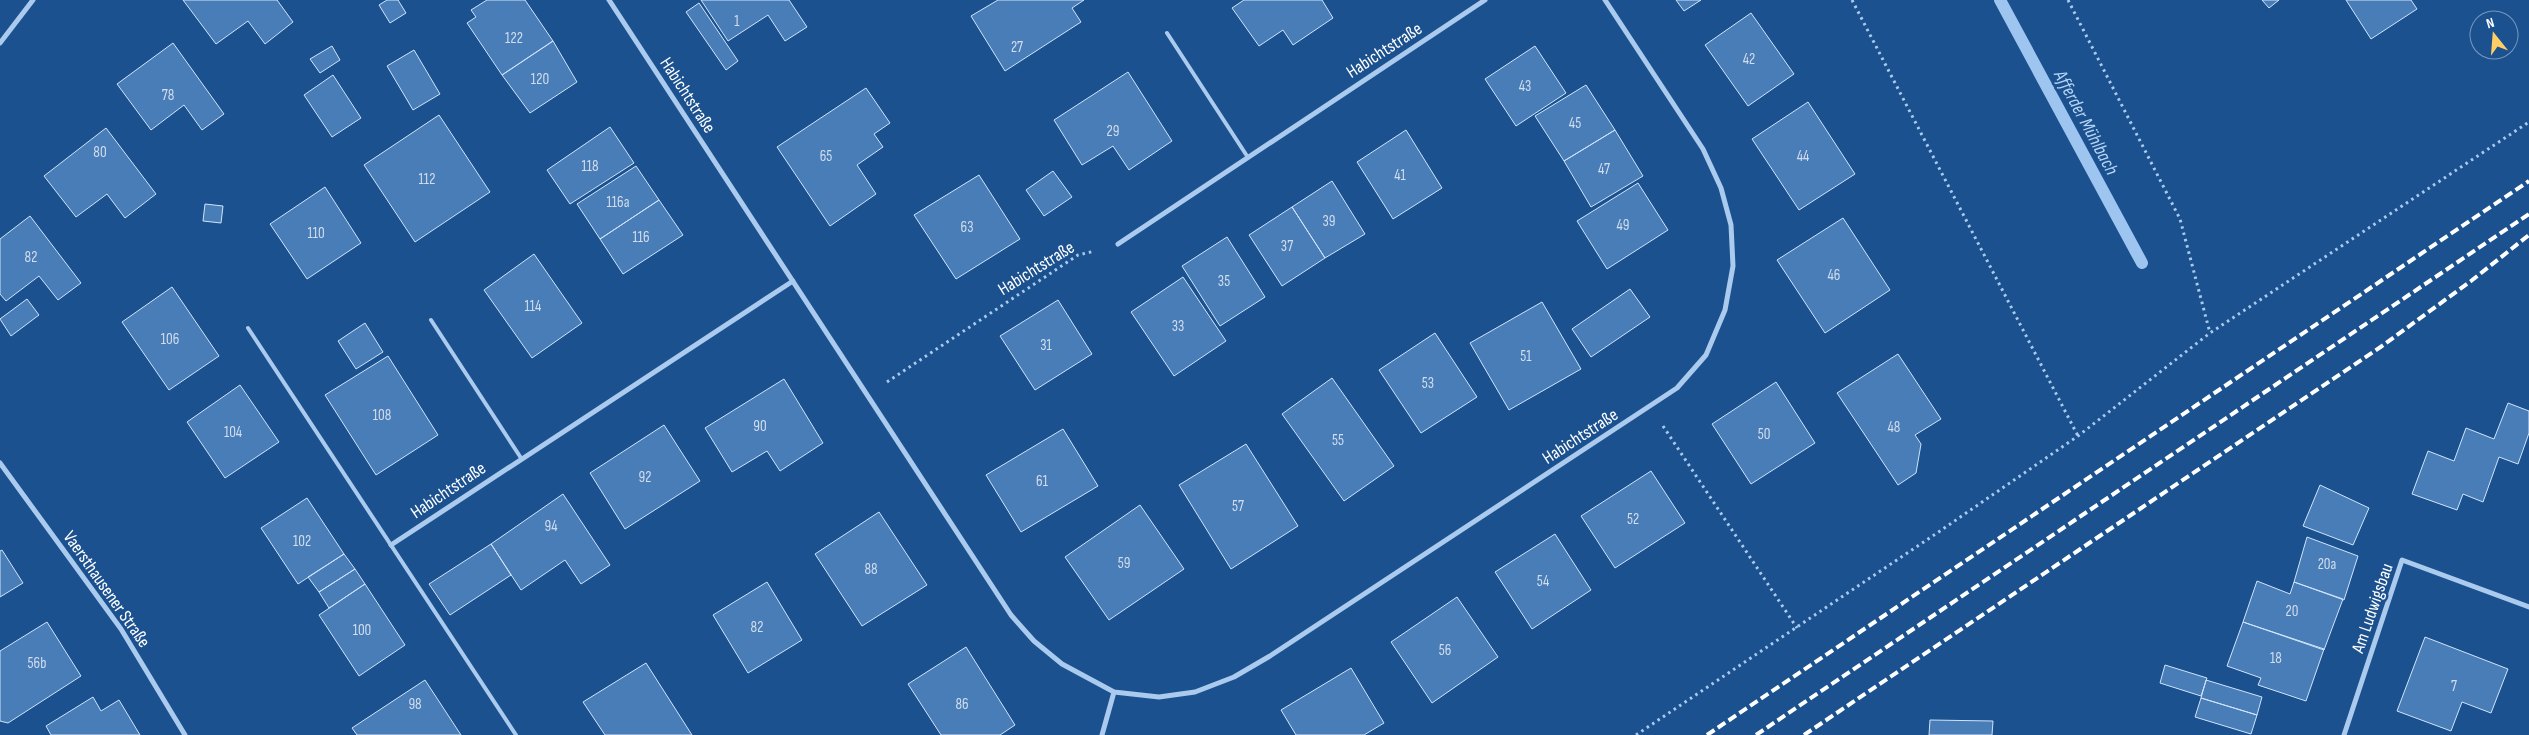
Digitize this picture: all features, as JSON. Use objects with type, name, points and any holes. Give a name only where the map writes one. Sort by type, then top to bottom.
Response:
[{"type":"street","points":[[0,43],[33,0]]},
{"type":"street","name":"Habichtstraße","points":[[609,0],[1011,615],[1034,641],[1062,664],[1114,692],[1158,697],[1195,692],[1234,677],[1278,651],[1678,388],[1706,355],[1725,310],[1733,266],[1731,225],[1721,188],[1703,149],[1605,0]]},
{"type":"street","name":"Habichtstraße","points":[[1118,244],[1247,156],[1485,0]]},
{"type":"street","name":"Habichtstraße","points":[[391,545],[793,281]]},
{"type":"street","name":"Vaersthausener Straße","points":[[0,463],[120,629],[185,735]]},
{"type":"street","name":"Am Ludwigsbau","points":[[2344,735],[2402,560],[2529,607]]},
{"type":"street","points":[[1102,735],[1114,692]]},
{"type":"lane","points":[[1167,33],[1247,156]]},
{"type":"lane","points":[[431,320],[521,458]]},
{"type":"lane","points":[[248,328],[516,735]]},
{"type":"path","points":[[1852,0],[2078,436]]},
{"type":"path","points":[[2068,0],[2180,219],[2210,333]]},
{"type":"path","points":[[1636,735],[1797,628],[2078,436],[2210,333],[2529,122]]},
{"type":"path","name":"Habichtstraße","points":[[868,394],[1078,256],[1118,244]]},
{"type":"path","points":[[1651,406],[1797,628]]},
{"type":"building","points":[[183,0],[277,0],[293,22],[265,44],[248,21],[216,44]]},
{"type":"building","points":[[387,0],[398,0],[406,13],[390,23],[379,5]]},
{"type":"building","points":[[487,0],[525,0],[553,41],[502,75],[467,23],[476,17],[471,10]]},
{"type":"building","points":[[701,0],[789,0],[807,27],[785,41],[768,15],[728,41]]},
{"type":"building","points":[[998,0],[1084,0],[1072,8],[1081,22],[1005,71],[971,16]]},
{"type":"building","points":[[1244,0],[1322,0],[1333,18],[1293,45],[1283,30],[1259,46],[1232,8]]},
{"type":"building","points":[[1676,0],[1701,0],[1684,11]]},
{"type":"building","points":[[2262,0],[2279,0],[2269,8]]},
{"type":"building","points":[[2346,0],[2411,0],[2417,9],[2371,39]]},
{"type":"building","points":[[699,3],[738,61],[726,70],[686,12]]},
{"type":"building","points":[[1751,13],[1794,74],[1748,106],[1705,45]]},
{"type":"building","points":[[553,41],[577,82],[530,113],[502,75]]},
{"type":"building","points":[[173,43],[224,114],[202,130],[184,105],[151,130],[117,84]]},
{"type":"building","points":[[332,46],[340,60],[320,73],[310,59]]},
{"type":"building","points":[[1535,46],[1566,93],[1516,126],[1485,79]]},
{"type":"building","points":[[414,50],[440,94],[413,110],[387,66]]},
{"type":"building","points":[[1128,72],[1172,141],[1129,170],[1113,146],[1082,165],[1054,120]]},
{"type":"building","points":[[333,75],[361,118],[332,137],[304,95]]},
{"type":"building","points":[[1586,85],[1615,130],[1564,161],[1535,116]]},
{"type":"building","points":[[866,88],[890,123],[874,134],[883,147],[857,165],[876,194],[830,226],[777,147]]},
{"type":"building","points":[[1808,102],[1855,174],[1799,210],[1752,139]]},
{"type":"building","points":[[439,115],[490,192],[415,242],[364,165]]},
{"type":"building","points":[[610,127],[634,163],[570,204],[547,170]]},
{"type":"building","points":[[106,128],[156,194],[125,218],[107,194],[76,217],[44,176]]},
{"type":"building","points":[[1406,130],[1442,188],[1393,219],[1357,162]]},
{"type":"building","points":[[1615,130],[1643,176],[1591,207],[1564,161]]},
{"type":"building","points":[[636,166],[659,200],[600,239],[577,204]]},
{"type":"building","points":[[1053,171],[1072,197],[1044,216],[1026,190]]},
{"type":"building","points":[[979,175],[1020,239],[956,279],[914,215]]},
{"type":"building","points":[[1332,181],[1365,234],[1325,258],[1292,207]]},
{"type":"building","points":[[1638,183],[1668,230],[1607,269],[1577,221]]},
{"type":"building","points":[[325,187],[361,243],[307,279],[270,224]]},
{"type":"building","points":[[659,200],[683,235],[623,274],[600,239]]},
{"type":"building","points":[[205,204],[223,206],[221,223],[203,221]]},
{"type":"building","points":[[1292,207],[1325,258],[1282,286],[1249,235]]},
{"type":"building","points":[[30,216],[81,283],[58,300],[39,276],[6,301],[0,294],[0,239]]},
{"type":"building","points":[[1843,218],[1890,290],[1825,333],[1777,260]]},
{"type":"building","points":[[1227,237],[1265,297],[1220,326],[1182,266]]},
{"type":"building","points":[[534,254],[582,323],[532,358],[484,290]]},
{"type":"building","points":[[1183,277],[1226,341],[1174,376],[1131,312]]},
{"type":"building","points":[[172,287],[219,356],[169,390],[122,322]]},
{"type":"building","points":[[1630,289],[1650,317],[1591,357],[1572,329]]},
{"type":"building","points":[[27,299],[39,315],[11,336],[0,319]]},
{"type":"building","points":[[1058,300],[1092,354],[1035,390],[1000,336]]},
{"type":"building","points":[[1542,302],[1581,369],[1509,410],[1470,343]]},
{"type":"building","points":[[365,323],[383,352],[356,369],[338,341]]},
{"type":"building","points":[[1435,333],[1477,397],[1421,433],[1379,370]]},
{"type":"building","points":[[1898,354],[1941,419],[1915,435],[1921,444],[1916,473],[1898,485],[1837,393]]},
{"type":"building","points":[[388,356],[438,435],[376,475],[325,395]]},
{"type":"building","points":[[1332,378],[1394,466],[1344,501],[1282,414]]},
{"type":"building","points":[[784,379],[823,443],[780,471],[767,451],[732,472],[705,428]]},
{"type":"building","points":[[1776,382],[1815,443],[1751,484],[1712,424]]},
{"type":"building","points":[[240,385],[279,442],[225,478],[187,422]]},
{"type":"building","points":[[2508,403],[2529,411],[2529,433],[2518,464],[2499,457],[2483,502],[2463,494],[2457,510],[2412,494],[2428,451],[2454,461],[2466,428],[2494,439]]},
{"type":"building","points":[[664,425],[700,481],[625,529],[590,473]]},
{"type":"building","points":[[1063,429],[1098,486],[1021,532],[986,475]]},
{"type":"building","points":[[1246,444],[1298,526],[1231,569],[1179,485]]},
{"type":"building","points":[[1651,471],[1685,523],[1615,568],[1581,516]]},
{"type":"building","points":[[2320,485],[2369,508],[2353,545],[2303,526]]},
{"type":"building","points":[[563,494],[610,565],[581,584],[565,560],[521,590],[491,544]]},
{"type":"building","points":[[307,498],[344,554],[298,584],[261,528]]},
{"type":"building","points":[[1140,505],[1184,569],[1109,620],[1065,557]]},
{"type":"building","points":[[879,512],[927,585],[862,626],[815,554]]},
{"type":"building","points":[[1555,534],[1591,590],[1532,629],[1495,572]]},
{"type":"building","points":[[2307,537],[2358,556],[2344,600],[2294,582]]},
{"type":"building","points":[[491,544],[511,575],[450,615],[429,584]]},
{"type":"building","points":[[2,550],[23,583],[0,597],[0,551]]},
{"type":"building","points":[[344,554],[355,569],[319,592],[308,577]]},
{"type":"building","points":[[355,569],[365,584],[329,608],[319,592]]},
{"type":"building","points":[[2257,581],[2290,594],[2294,582],[2343,599],[2324,650],[2243,622]]},
{"type":"building","points":[[767,582],[802,640],[748,673],[713,615]]},
{"type":"building","points":[[365,584],[405,645],[359,676],[319,615]]},
{"type":"building","points":[[1457,597],[1498,657],[1432,703],[1391,642]]},
{"type":"building","points":[[47,622],[81,676],[8,723],[0,721],[0,651]]},
{"type":"building","points":[[2243,622],[2324,649],[2306,701],[2258,685],[2261,678],[2227,666]]},
{"type":"building","points":[[2425,637],[2508,669],[2491,713],[2462,702],[2451,731],[2397,711]]},
{"type":"building","points":[[966,647],[1015,725],[1000,735],[941,735],[908,684]]},
{"type":"building","points":[[646,663],[692,735],[605,735],[583,702]]},
{"type":"building","points":[[2165,665],[2207,678],[2201,696],[2160,683]]},
{"type":"building","points":[[1351,668],[1384,723],[1364,735],[1296,735],[1281,710]]},
{"type":"building","points":[[425,680],[461,735],[357,735],[352,728]]},
{"type":"building","points":[[2206,680],[2262,697],[2257,715],[2201,698]]},
{"type":"building","points":[[93,697],[101,711],[119,700],[140,735],[51,735],[46,726]]},
{"type":"building","points":[[2201,698],[2257,715],[2251,734],[2195,717]]},
{"type":"building","points":[[1930,720],[1993,721],[1992,735],[1929,735]]},
{"type":"waterway","name":"Afferder Mühlbach","points":[[2000,0],[2142,263]]},
{"type":"railway","points":[[1707,735],[2529,181]]},
{"type":"railway","points":[[1756,735],[2529,214]]},
{"type":"railway","points":[[1804,735],[2382,346],[2471,281],[2529,235]]}]
